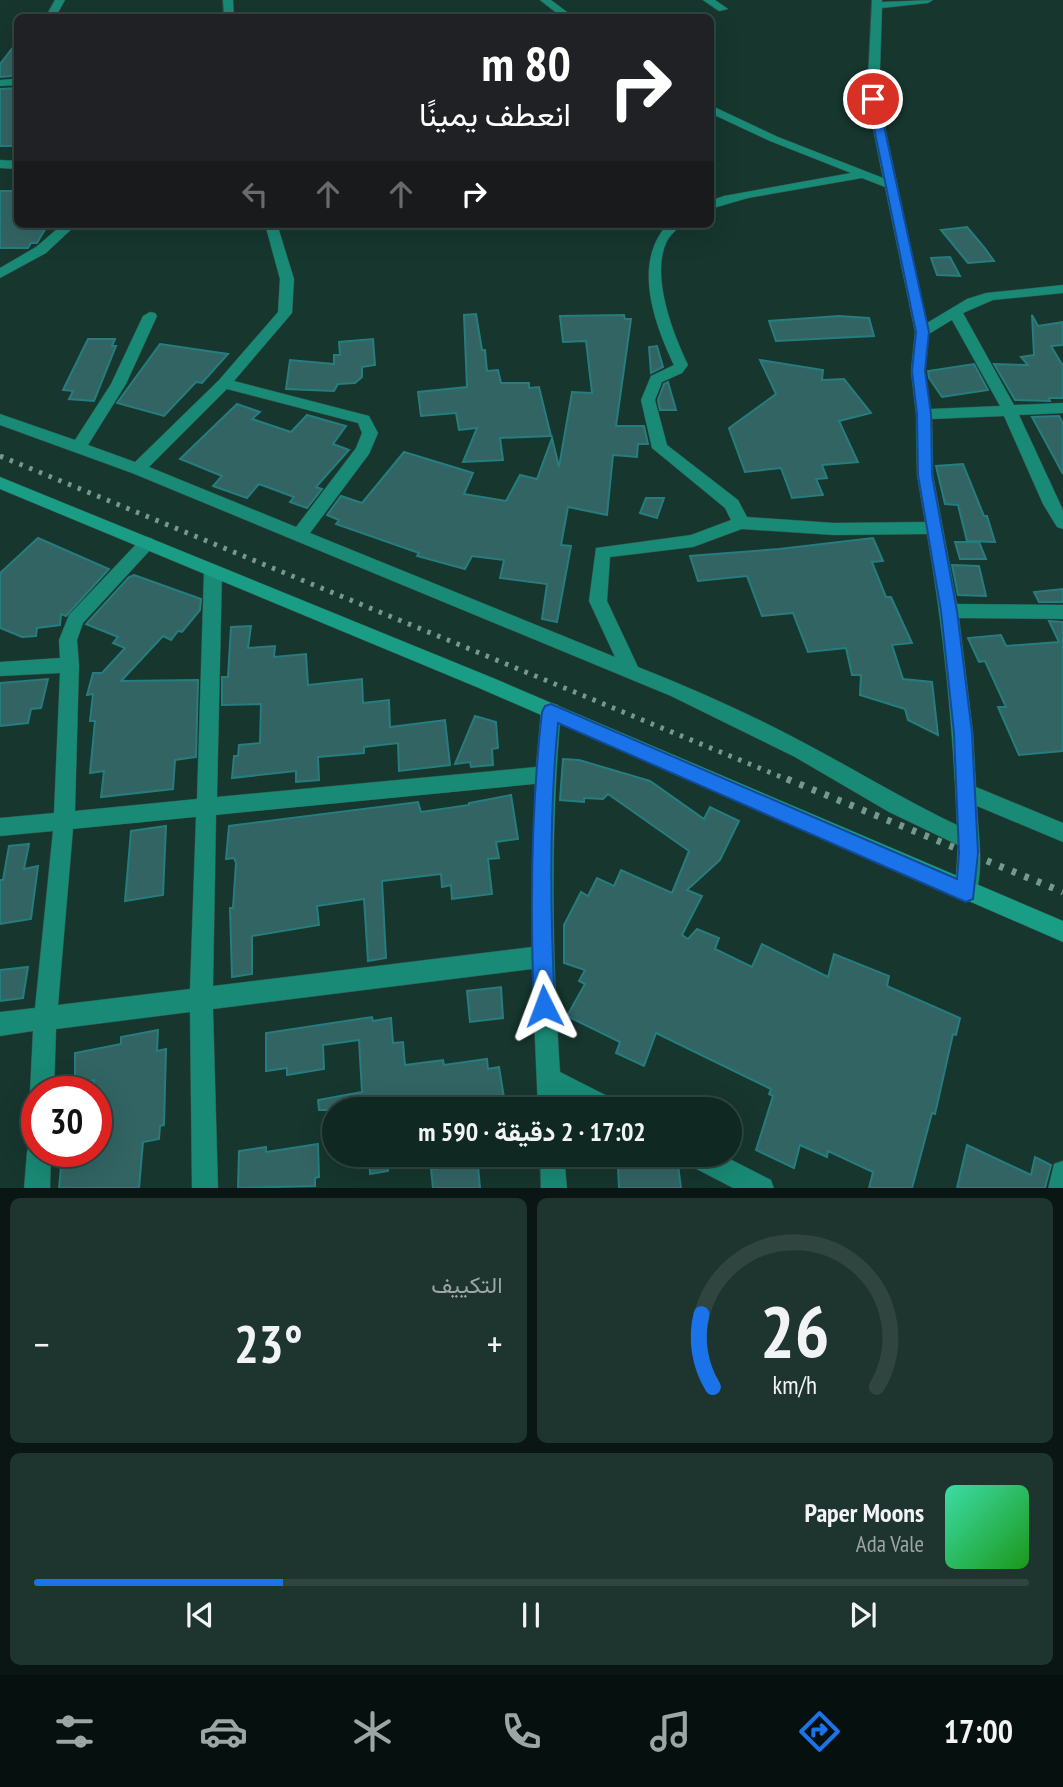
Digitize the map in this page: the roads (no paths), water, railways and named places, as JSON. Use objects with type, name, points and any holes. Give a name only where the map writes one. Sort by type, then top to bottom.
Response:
[{"type":"street","points":[[545,0],[564,14]]},
{"type":"street","points":[[708,0],[723,9]]},
{"type":"street","points":[[928,0],[877,3],[873,99],[922,332],[918,371],[924,414],[925,475],[949,611],[963,733],[966,839],[969,853],[966,892]]},
{"type":"street","points":[[714,110],[774,139],[889,184]]},
{"type":"street","points":[[714,204],[750,192],[818,185],[863,174]]},
{"type":"street","points":[[3,270],[41,250],[66,228]]},
{"type":"street","points":[[138,469],[223,383],[285,313],[289,299],[288,275],[272,228]]},
{"type":"street","points":[[672,228],[659,246],[655,271],[664,329],[681,365],[677,370],[656,379],[648,400],[653,426],[660,448],[732,504],[740,523]]},
{"type":"street","points":[[922,332],[991,296],[1063,289]]},
{"type":"street","points":[[956,312],[1010,411],[1051,504],[1063,523]]},
{"type":"street","points":[[78,447],[97,422],[124,377],[149,316]]},
{"type":"street","points":[[223,383],[364,419],[370,433],[363,450],[300,534]]},
{"type":"street","points":[[924,414],[1063,408]]},
{"type":"street","points":[[0,419],[138,469],[678,691],[802,751],[896,806],[966,839]]},
{"type":"street","points":[[0,483],[551,712],[1063,932]]},
{"type":"street","points":[[631,671],[598,601],[602,552],[693,541],[740,523],[834,529],[933,528]]},
{"type":"street","points":[[43,1076],[64,821],[70,665],[68,640],[75,620],[147,544]]},
{"type":"street","points":[[205,1188],[201,1000],[213,572]]},
{"type":"street","points":[[949,611],[1063,612]]},
{"type":"street","points":[[0,669],[70,665]]},
{"type":"street","points":[[549,1097],[542,957],[544,775],[551,712]]},
{"type":"street","points":[[0,827],[544,775]]},
{"type":"street","points":[[966,792],[1063,833]]},
{"type":"street","points":[[0,1024],[542,957]]},
{"type":"street","points":[[548,1079],[583,1097]]},
{"type":"street","points":[[37,1188],[38,1167]]},
{"type":"street","points":[[553,1167],[554,1188]]},
{"type":"street","points":[[720,1167],[762,1188]]},
{"type":"street","points":[[1061,1188],[1063,1173]]},
{"type":"railway","points":[[4,458],[0,456],[791,781]]},
{"type":"railway","points":[[787,779],[1063,892]]}]
